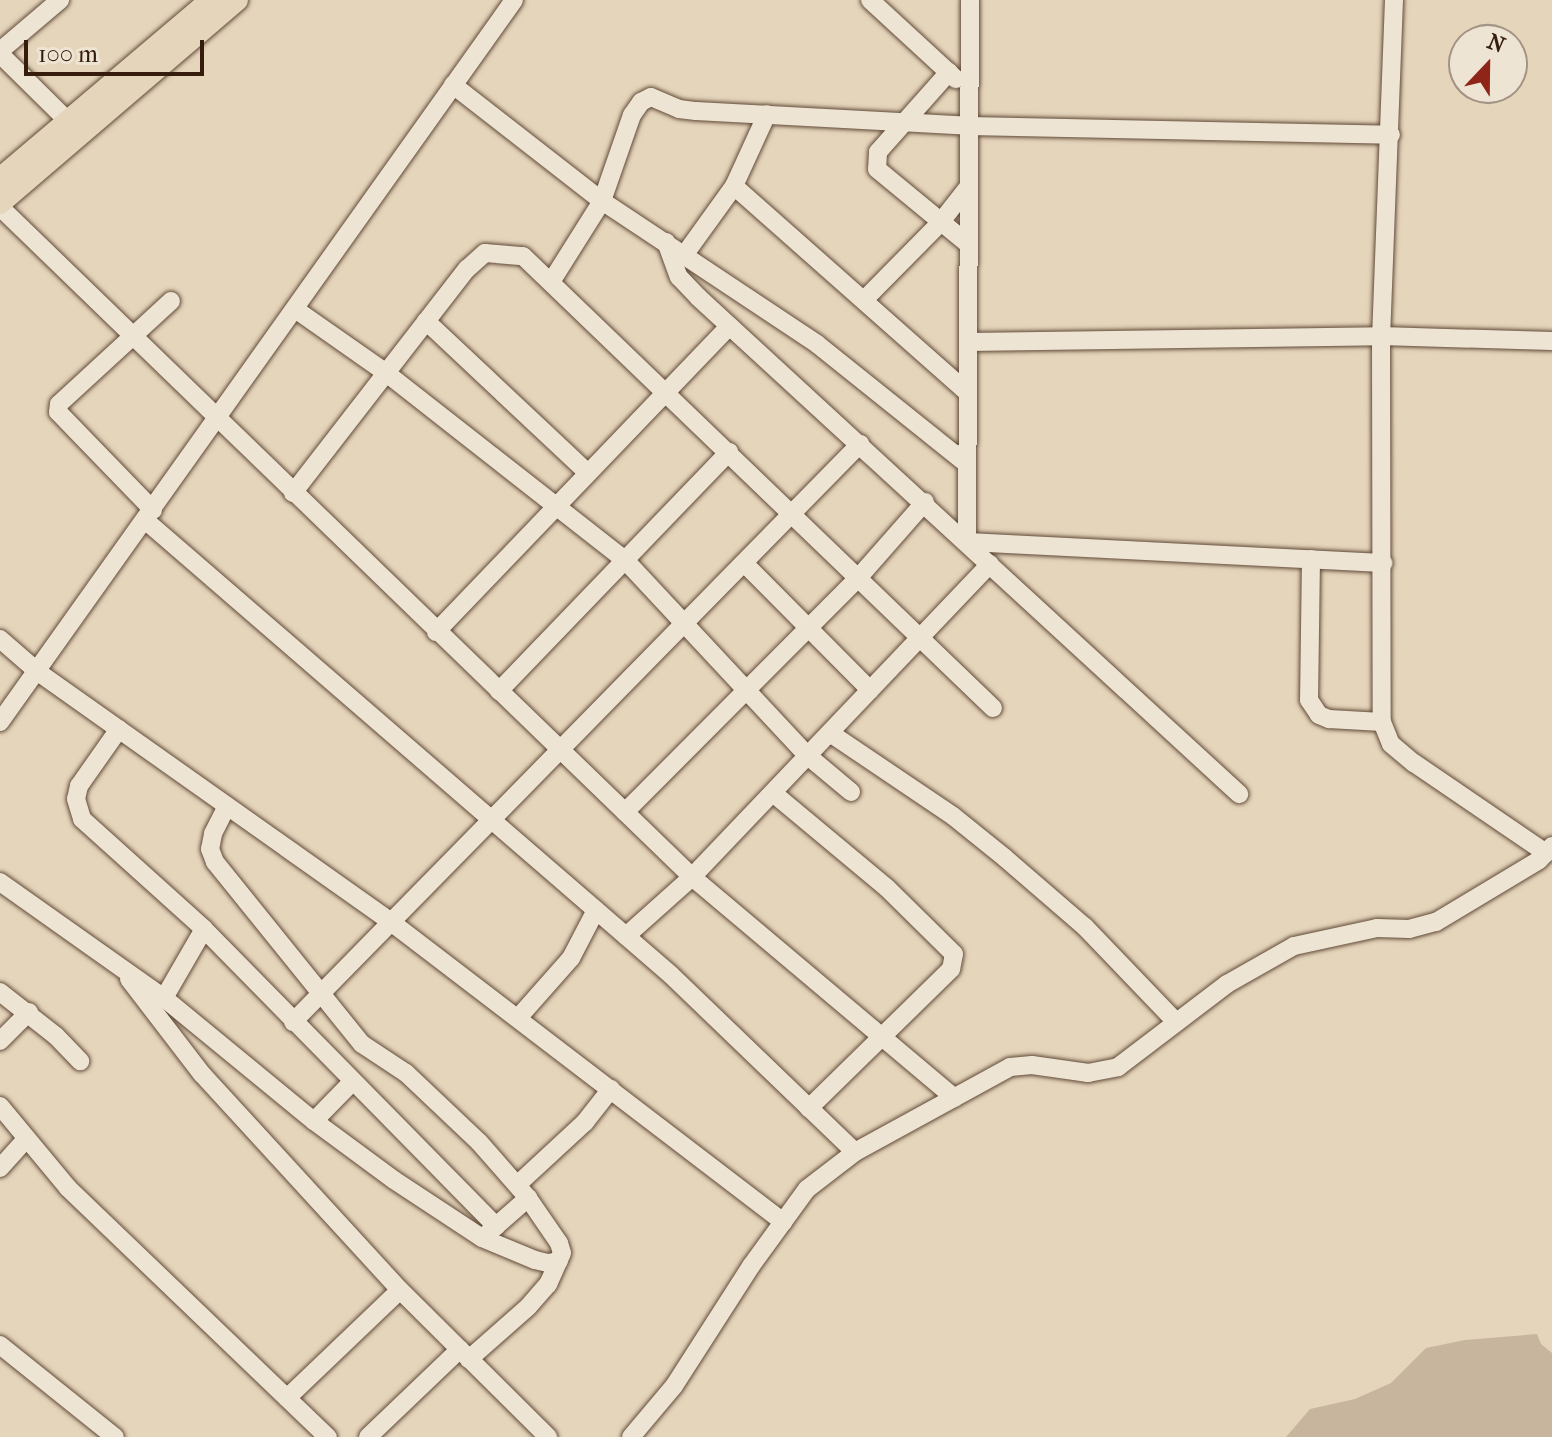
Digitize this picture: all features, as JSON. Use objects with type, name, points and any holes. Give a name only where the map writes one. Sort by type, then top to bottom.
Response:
[{"type":"main road","points":[[0,179],[70,123],[211,0]]},
{"type":"main road","points":[[0,205],[237,0]]},
{"type":"street","points":[[60,0],[0,53],[70,123]]},
{"type":"street","points":[[0,722],[514,0]]},
{"type":"street","points":[[870,0],[969,92]]},
{"type":"street","points":[[967,542],[970,0]]},
{"type":"street","points":[[631,1437],[674,1386],[807,1189],[855,1152],[1010,1067],[1032,1065],[1088,1073],[1118,1067],[1227,984],[1294,946],[1377,928],[1409,929],[1436,922],[1486,895],[1549,850],[1414,763],[1391,744],[1382,722],[1381,336],[1394,0]]},
{"type":"street","points":[[949,72],[878,152],[877,169],[968,244]]},
{"type":"street","points":[[453,85],[602,201],[817,344],[967,464]]},
{"type":"street","points":[[551,282],[602,201],[632,115],[641,102],[651,97],[679,109],[969,126],[1391,135]]},
{"type":"street","points":[[685,254],[734,186],[767,114]]},
{"type":"street","points":[[734,186],[968,393]]},
{"type":"street","points":[[865,299],[940,223],[969,186]]},
{"type":"street","points":[[0,205],[132,337],[692,877],[954,1098]]},
{"type":"street","points":[[666,242],[679,277],[729,326],[925,502],[1239,794]]},
{"type":"street","points":[[293,493],[467,269],[485,253],[523,256],[922,636],[993,708]]},
{"type":"street","points":[[171,301],[61,398],[58,412],[149,515],[626,936],[855,1152]]},
{"type":"street","points":[[295,309],[385,372],[625,560],[808,756],[851,792]]},
{"type":"street","points":[[426,321],[588,473]]},
{"type":"street","points":[[436,632],[729,326]]},
{"type":"street","points":[[968,342],[1381,336],[1552,341]]},
{"type":"street","points":[[293,1022],[860,444]]},
{"type":"street","points":[[499,691],[729,452]]},
{"type":"street","points":[[625,812],[859,577],[925,502]]},
{"type":"street","points":[[967,542],[1383,563]]},
{"type":"street","points":[[1311,559],[1309,700],[1319,715],[1329,719],[1382,722]]},
{"type":"street","points":[[744,563],[870,690]]},
{"type":"street","points":[[626,936],[692,877],[990,564]]},
{"type":"street","points":[[0,639],[38,672],[391,922],[783,1222]]},
{"type":"street","points":[[119,729],[79,786],[76,799],[82,819],[204,929],[352,1082],[489,1232]]},
{"type":"street","points":[[830,733],[953,816],[1005,858],[1085,927],[1176,1022]]},
{"type":"street","points":[[773,793],[887,888],[954,954],[951,969],[809,1108]]},
{"type":"street","points":[[227,806],[213,834],[210,849],[215,862],[362,1044],[406,1073],[479,1142],[523,1192],[559,1243],[559,1261],[548,1284],[528,1307],[464,1354],[368,1437]]},
{"type":"street","points":[[0,882],[164,998],[314,1121],[535,1260],[548,1263],[559,1261]]},
{"type":"street","points":[[518,1018],[571,958],[596,910]]},
{"type":"street","points":[[164,998],[204,929]]},
{"type":"street","points":[[117,964],[202,1074],[400,1290],[548,1437]]},
{"type":"street","points":[[0,992],[29,1012],[80,1061]]},
{"type":"street","points":[[0,1041],[29,1012]]},
{"type":"street","points":[[314,1121],[352,1082]]},
{"type":"street","points":[[489,1232],[611,1089]]},
{"type":"street","points":[[0,1106],[77,1198],[328,1437]]},
{"type":"street","points":[[0,1168],[26,1139]]},
{"type":"street","points":[[287,1398],[400,1290]]},
{"type":"street","points":[[0,1345],[115,1437]]},
{"type":"shaded area","points":[[1537,1334],[1541,1344],[1552,1353],[1552,1437],[1286,1437],[1310,1409],[1355,1399],[1391,1383],[1426,1348],[1465,1340]]}]
